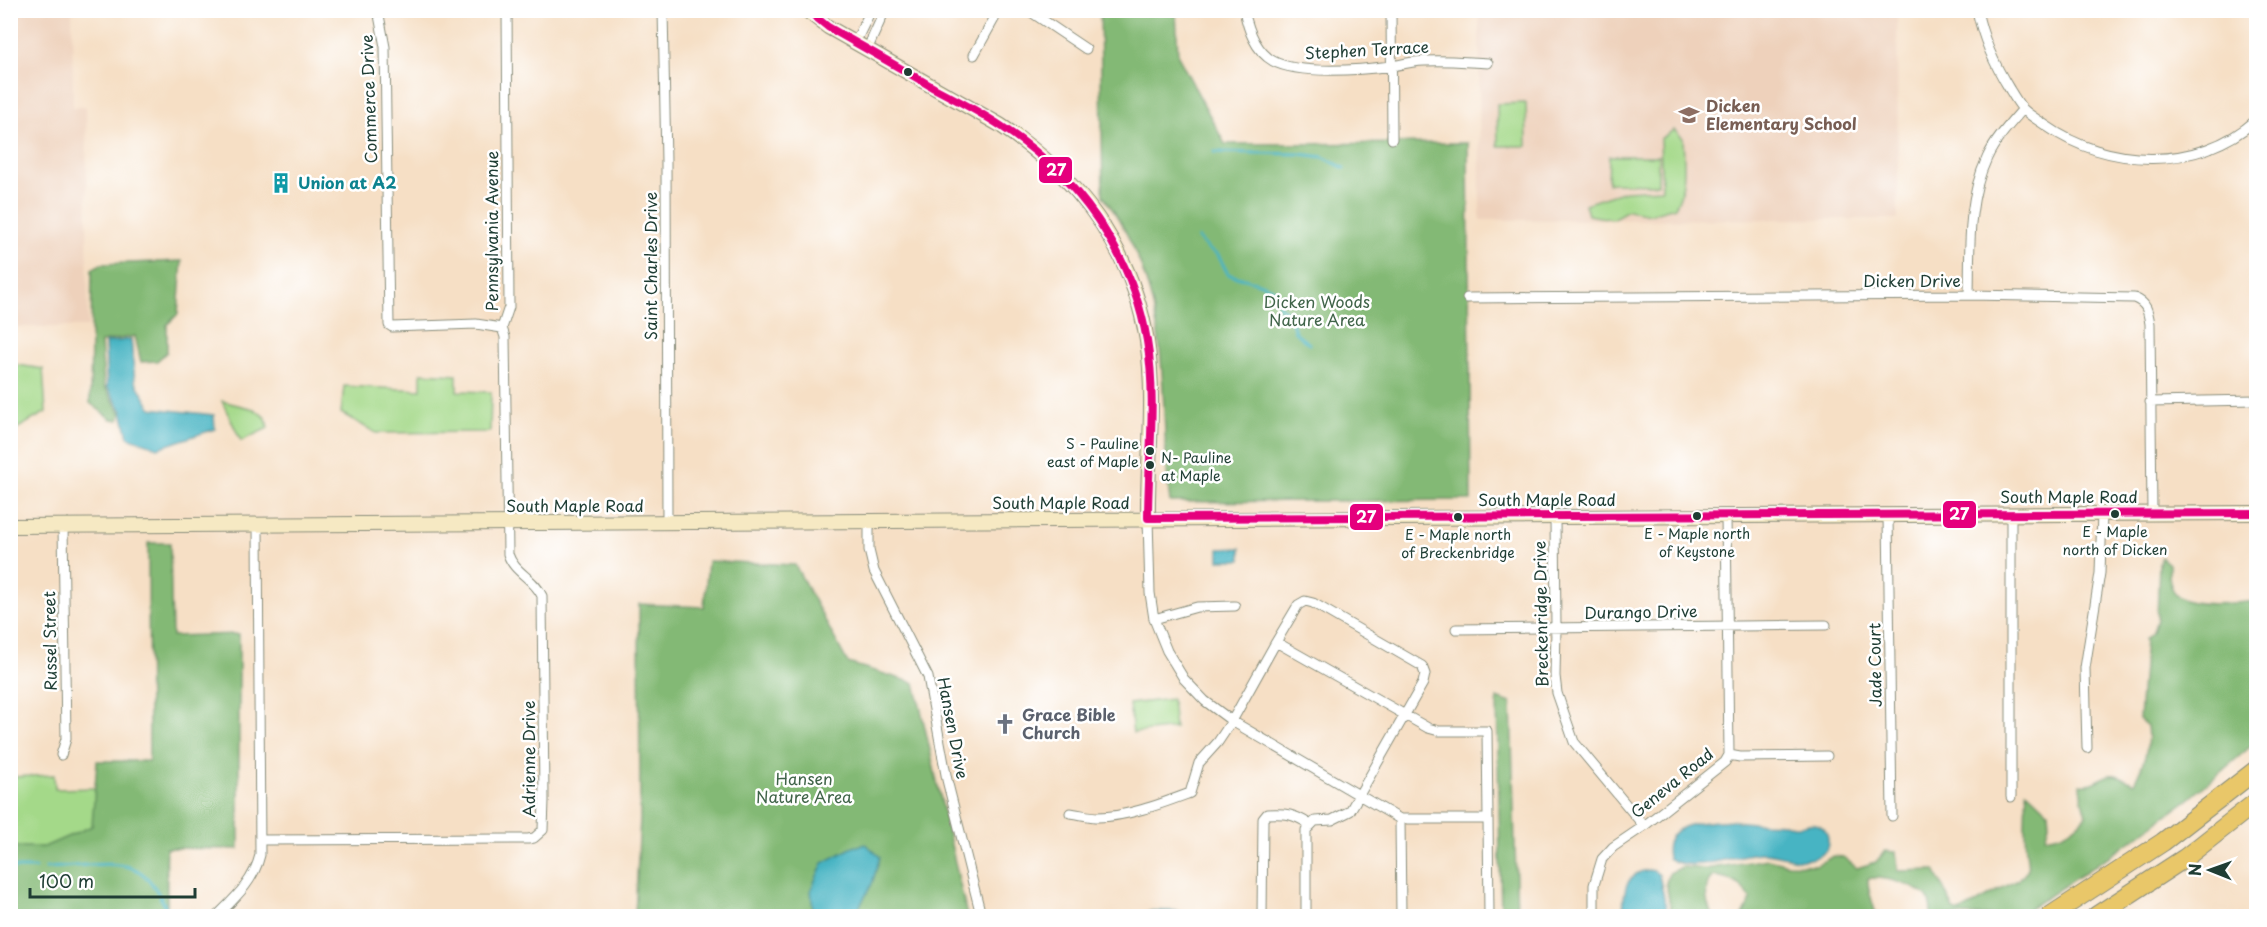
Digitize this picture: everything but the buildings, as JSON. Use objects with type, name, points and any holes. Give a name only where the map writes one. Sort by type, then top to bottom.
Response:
[{"type":"highway","points":[[2050,916],[2163,842],[2256,770]]},
{"type":"highway","points":[[2097,916],[2185,858],[2256,802]]},
{"type":"street","name":"Commerce Drive","points":[[378,10],[385,47],[389,325],[392,327],[476,324],[502,328]]},
{"type":"street","name":"Pennsylvania Avenue","points":[[507,10],[510,307],[502,328],[505,337],[508,523]]},
{"type":"street","name":"Saint Charles Drive","points":[[663,10],[666,162],[667,521]]},
{"type":"street","points":[[806,10],[828,27],[861,47],[1000,125],[1027,143],[1055,166],[1084,199],[1117,249],[1131,282],[1147,341],[1150,385],[1148,518],[1150,593],[1154,619],[1167,651],[1184,679],[1205,701],[1232,721],[1400,819],[1488,819]]},
{"type":"street","points":[[861,47],[871,10]]},
{"type":"street","points":[[861,47],[885,10]]},
{"type":"street","points":[[974,56],[999,10]]},
{"type":"street","points":[[1028,10],[1086,49]]},
{"type":"street","name":"Stephen Terrace","points":[[1244,10],[1247,28],[1257,46],[1272,61],[1294,69],[1391,66],[1414,62],[1488,63]]},
{"type":"street","points":[[1391,10],[1392,139]]},
{"type":"street","points":[[1977,10],[1982,36],[1996,69],[2023,109],[2069,141],[2098,150],[2144,159],[2188,156],[2215,147],[2246,129],[2256,120]]},
{"type":"street","points":[[1969,296],[1970,223],[1977,185],[1988,156],[2002,134],[2023,109]]},
{"type":"street","name":"Dicken Drive","points":[[1467,298],[2124,296],[2143,301],[2148,310],[2150,324],[2152,513]]},
{"type":"street","points":[[2150,402],[2256,400]]},
{"type":"street","points":[[2087,748],[2085,668],[2100,573],[2102,513]]},
{"type":"street","name":"South Maple Road","points":[[10,526],[2256,513]]},
{"type":"street","points":[[2011,514],[2011,797]]},
{"type":"street","name":"Jade Court","points":[[1888,515],[1892,816]]},
{"type":"street","points":[[1726,516],[1729,755]]},
{"type":"street","name":"Breckenridge Drive","points":[[1555,517],[1555,676],[1557,693],[1574,742],[1644,826]]},
{"type":"street","name":"Hansen Drive","points":[[869,520],[869,550],[874,571],[928,677],[947,780],[981,915]]},
{"type":"street","name":"Adrienne Drive","points":[[260,840],[528,839],[540,835],[544,823],[542,596],[538,588],[510,561],[508,523]]},
{"type":"street","points":[[217,916],[240,893],[251,878],[257,868],[260,855],[258,524]]},
{"type":"street","name":"Russel Street","points":[[61,755],[66,739],[63,525]]},
{"type":"street","points":[[1070,813],[1098,817],[1119,814],[1154,806],[1190,793],[1199,764],[1232,721],[1298,605],[1305,602],[1313,603],[1422,666],[1425,674],[1423,683],[1350,811],[1332,820],[1314,821],[1309,824],[1305,836],[1306,916]]},
{"type":"street","points":[[1154,619],[1197,607],[1235,606]]},
{"type":"street","name":"Durango Drive","points":[[1456,629],[1826,626]]},
{"type":"street","points":[[1276,642],[1428,728],[1439,731],[1487,731],[1489,916]]},
{"type":"street","name":"Geneva Road","points":[[1594,916],[1594,885],[1602,859],[1613,847],[1644,826],[1725,762],[1729,755],[1740,757],[1827,756]]},
{"type":"street","points":[[1262,916],[1263,819],[1267,814],[1288,814],[1295,815],[1309,824]]},
{"type":"street","points":[[1400,819],[1401,916]]},
{"type":"shaded area","points":[[10,11],[72,11],[73,107],[86,107],[88,327],[11,327]]},
{"type":"shaded area","name":"Dicken Elementary School","points":[[1479,11],[1897,11],[1898,219],[1480,220]]},
{"type":"green space","name":"Dicken Woods Nature Area","points":[[1100,11],[1176,11],[1178,56],[1225,144],[1468,143],[1471,500],[1170,502],[1161,361],[1152,302],[1133,246],[1103,196]]},
{"type":"green space","points":[[1526,103],[1527,146],[1498,146],[1497,104]]},
{"type":"green space","points":[[1674,130],[1683,138],[1684,164],[1683,183],[1675,207],[1650,214],[1628,210],[1612,219],[1588,215],[1585,204],[1625,191],[1662,189],[1660,139]]},
{"type":"green space","points":[[1609,156],[1658,156],[1658,184],[1608,183]]},
{"type":"green space","points":[[182,261],[178,314],[167,325],[167,352],[157,361],[141,362],[135,336],[101,342],[104,386],[121,413],[119,420],[111,419],[90,403],[92,269],[101,264]]},
{"type":"green space","points":[[11,364],[43,369],[46,412],[11,432]]},
{"type":"green space","points":[[421,373],[457,375],[457,391],[491,392],[490,432],[376,433],[341,413],[344,386],[421,390]]},
{"type":"green space","points":[[222,401],[254,409],[266,418],[268,428],[241,441]]},
{"type":"green space","points":[[148,543],[170,543],[172,636],[239,634],[239,849],[166,848],[167,916],[11,916],[11,847],[44,847],[92,826],[97,761],[149,761]]},
{"type":"green space","points":[[2161,557],[2169,564],[2172,588],[2183,599],[2215,604],[2256,601],[2256,742],[2189,799],[2123,847],[2020,915],[1931,916],[1931,907],[1924,894],[1912,887],[1874,878],[1868,879],[1868,884],[1876,916],[1743,916],[1751,899],[1748,894],[1735,883],[1713,876],[1707,890],[1707,901],[1712,916],[1672,916],[1666,883],[1669,873],[1683,867],[1705,869],[1768,859],[1788,864],[1816,865],[1834,856],[1843,857],[1857,868],[1876,862],[1885,851],[1896,852],[1898,871],[1935,870],[1954,910],[1960,912],[2019,879],[2028,869],[2025,830],[2027,791],[2048,811],[2049,824],[2045,837],[2051,837],[2068,831],[2086,815],[2081,784],[2091,783],[2111,775],[2120,776],[2134,783],[2141,769],[2148,741],[2147,726],[2139,719],[2145,639],[2153,632],[2157,619]]},
{"type":"green space","name":"Hansen Nature Area","points":[[708,561],[795,565],[848,663],[915,683],[967,916],[635,916],[640,818],[639,604],[704,607]]},
{"type":"green space","points":[[1497,698],[1511,703],[1517,916],[1501,916]]},
{"type":"green space","points":[[1172,699],[1175,728],[1133,733],[1129,704]]},
{"type":"green space","points":[[54,775],[55,789],[139,787],[166,782],[167,916],[11,916],[11,777]]},
{"type":"water","points":[[131,339],[135,381],[151,408],[214,415],[215,429],[158,448],[128,437],[122,411],[107,387],[105,343]]},
{"type":"water","points":[[1241,548],[1241,560],[1219,560],[1219,549]]},
{"type":"water","points":[[1732,820],[1796,826],[1816,824],[1824,828],[1826,832],[1828,839],[1826,851],[1812,859],[1803,860],[1763,853],[1702,864],[1678,863],[1668,858],[1671,836],[1678,830],[1698,823]]},
{"type":"water","points":[[866,844],[880,857],[872,884],[857,911],[846,916],[819,916],[813,913],[811,889],[823,863],[853,847]]},
{"type":"water","points":[[1648,870],[1659,875],[1668,916],[1623,916],[1624,893],[1629,881],[1633,876]]},
{"type":"water","points":[[1152,911],[1176,911],[1205,916],[1136,916]]},
{"type":"water","points":[[361,913],[389,916],[322,916],[330,914]]},
{"type":"waterway","points":[[1214,152],[1300,154],[1323,157],[1344,168]]},
{"type":"waterway","points":[[1198,238],[1209,250],[1218,255],[1228,274],[1275,290],[1280,307],[1290,315],[1295,332],[1309,344]]},
{"type":"waterway","points":[[46,868],[94,864],[120,865],[131,868],[149,880],[167,910]]},
{"type":"waterway","points":[[10,868],[35,868]]},
{"type":"transit line","name":"27","points":[[807,10],[828,27],[1001,126],[1054,168],[1097,218],[1129,276],[1140,308],[1147,341],[1152,407],[1148,518],[2256,513]]},
{"type":"place","name":"Dicken Elementary School","points":[[1689,115]]},
{"type":"place","name":"Union at A2","points":[[281,183]]},
{"type":"place","name":"S - Pauline east of Maple","points":[[1150,451]]},
{"type":"place","name":"N- Pauline at Maple","points":[[1150,465]]},
{"type":"place","name":"E - Maple north of Dicken","points":[[2115,514]]},
{"type":"place","name":"E - Maple north of Keystone","points":[[1697,516]]},
{"type":"place","name":"E - Maple north of Breckenbridge","points":[[1458,517]]},
{"type":"place","name":"Grace Bible Church","points":[[1005,724]]}]
